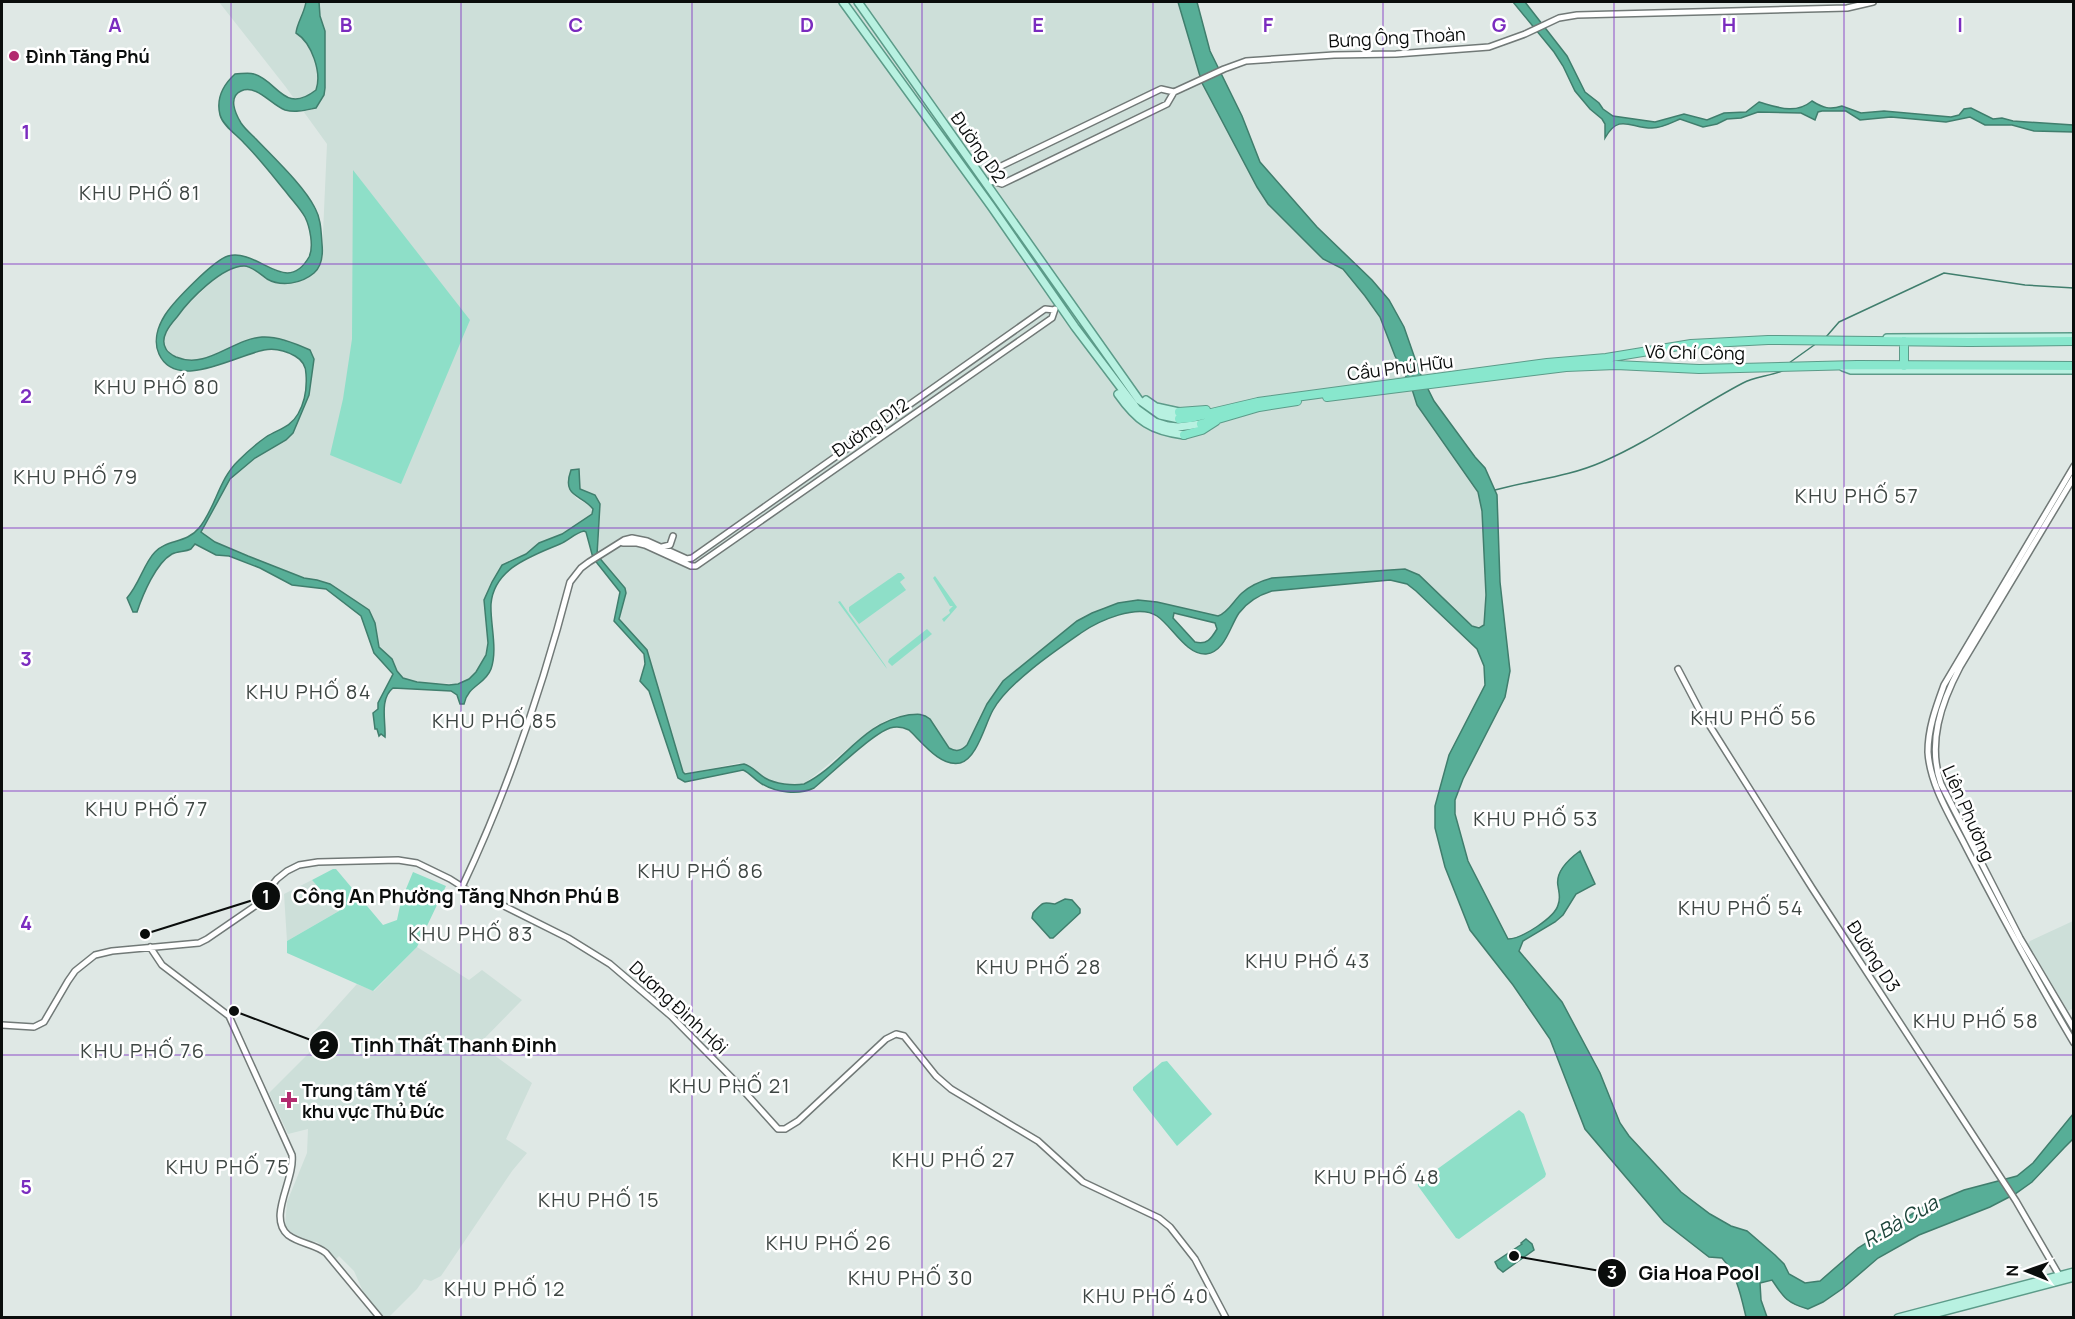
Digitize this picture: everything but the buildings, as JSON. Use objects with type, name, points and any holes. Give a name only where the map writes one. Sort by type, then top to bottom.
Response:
[{"type":"highway","name":"Võ Chí Công","points":[[1547,367],[1712,342],[2073,339]]},
{"type":"highway","points":[[1904,342],[1904,366]]},
{"type":"highway","name":"Võ Chí Công","points":[[1547,367],[1616,365],[1699,369],[1904,366],[2073,368]]},
{"type":"highway","name":"Cầu Phú Hữu","points":[[1227,412],[1259,404],[1547,367]]},
{"type":"highway","points":[[1201,424],[1227,412]]},
{"type":"highway","points":[[1184,435],[1202,430],[1227,412]]},
{"type":"highway","points":[[1179,416],[1227,412]]},
{"type":"main road","name":"Đường D2","points":[[841,2],[948,148],[957,165],[961,165],[980,189],[1048,288],[1057,308],[1066,315],[1122,392],[1142,414],[1155,422],[1178,427],[1201,424]]},
{"type":"main road","name":"Đường D2","points":[[858,2],[990,183],[1074,309],[1085,321],[1139,400],[1160,415],[1179,416]]},
{"type":"main road","points":[[980,189],[990,183]]},
{"type":"main road","points":[[1057,308],[1070,300]]},
{"type":"main road","name":"Đường D2","points":[[1066,315],[1070,325],[1129,409],[1147,425],[1157,430],[1184,435]]},
{"type":"main road","name":"Võ Chí Công","points":[[1881,340],[1887,338],[2073,339]]},
{"type":"main road","name":"Võ Chí Công","points":[[1843,367],[1851,370],[2073,368]]},
{"type":"main road","points":[[2060,1278],[2073,1272]]},
{"type":"main road","points":[[1898,1317],[2060,1278],[2073,1277]]},
{"type":"main road","points":[[1918,1317],[1956,1304]]},
{"type":"street","name":"Bưng Ông Thoàn","points":[[1174,92],[1161,89],[995,169],[990,183],[1002,184],[1167,104],[1174,92],[1181,88],[1239,63],[1265,59],[1396,54],[1489,47],[1547,25],[1559,18],[1577,15],[1847,8],[1874,2]]},
{"type":"street","name":"Đường D12","points":[[660,547],[687,559],[692,558],[1045,309],[1057,308]]},
{"type":"street","name":"Đường D12","points":[[618,544],[640,543],[691,566],[696,566],[1052,318],[1057,308]]},
{"type":"street","name":"Liên Phường","points":[[2073,466],[2058,497],[1944,685],[1929,733],[1928,753],[1937,789],[2073,1043]]},
{"type":"street","name":"Liên Phường","points":[[2058,497],[2073,477]]},
{"type":"street","points":[[2,1025],[34,1027],[44,1022],[75,971],[95,955],[199,943],[228,926],[255,906],[277,879],[287,871],[307,863],[417,863],[462,887],[492,822],[516,756],[570,582],[589,562],[628,539],[636,538],[660,547],[669,546],[673,541],[673,536]]},
{"type":"street","name":"Đường D3","points":[[1678,669],[1701,712],[1812,888],[2016,1201],[2060,1278]]},
{"type":"street","name":"Dương Đình Hội","points":[[462,887],[568,938],[610,964],[671,1016],[778,1129],[792,1126],[886,1039],[896,1034],[904,1036],[936,1076],[951,1089],[1038,1141],[1083,1182],[1159,1218],[1180,1238],[1195,1259],[1226,1317]]},
{"type":"street","name":"Liên Phường","points":[[2017,939],[2073,1029]]},
{"type":"street","points":[[150,947],[162,965],[229,1016],[246,1050],[292,1155],[291,1174],[280,1212],[281,1227],[293,1238],[326,1253],[380,1317]]},
{"type":"shaded area","points":[[219,2],[1178,2],[1202,83],[1257,187],[1323,259],[1343,269],[1365,296],[1380,317],[1395,356],[1411,386],[1417,405],[1479,492],[1486,595],[1484,625],[1475,628],[1472,626],[1419,575],[1405,569],[1272,578],[1252,585],[1224,614],[1218,616],[1138,600],[1104,607],[1077,621],[1003,681],[987,704],[964,749],[954,751],[949,748],[920,714],[914,714],[894,717],[877,725],[804,784],[794,785],[771,781],[739,763],[685,774],[647,650],[619,619],[626,593],[597,555],[600,511],[595,495],[582,491],[579,487],[570,489],[577,499],[591,506],[592,514],[562,534],[539,543],[526,554],[502,565],[491,582],[487,592],[488,647],[476,672],[469,679],[458,684],[417,682],[403,678],[392,659],[379,647],[375,623],[370,614],[317,580],[304,578],[248,556],[215,542],[201,531],[230,479],[255,458],[286,440],[293,433],[309,395],[314,359],[304,348],[222,351],[201,360],[191,361],[171,355],[164,344],[164,337],[180,312],[228,269],[249,267],[277,283],[294,283],[314,272],[322,255],[327,144]]},
{"type":"shaded area","points":[[306,2],[319,2],[320,16],[325,31],[325,88],[324,95],[316,108],[285,110],[253,90],[241,91],[237,94],[234,106],[243,125],[280,163],[315,208],[321,230],[320,263],[317,270],[309,277],[285,284],[267,279],[247,266],[235,267],[207,285],[182,310],[166,332],[164,345],[172,355],[187,360],[209,357],[240,343],[262,337],[280,339],[310,350],[314,359],[309,395],[293,433],[286,440],[255,458],[230,479],[201,532],[215,542],[248,556],[304,578],[330,584],[369,610],[375,623],[379,647],[392,659],[403,678],[417,682],[449,685],[469,679],[476,672],[486,655],[488,643],[484,600],[502,565],[526,554],[539,543],[562,534],[592,514],[593,509],[574,494],[569,486],[571,470],[579,469],[580,489],[595,495],[600,504],[597,555],[625,588],[626,593],[619,619],[647,650],[685,774],[744,764],[774,782],[789,785],[804,784],[818,776],[877,726],[892,719],[914,714],[930,719],[949,748],[961,750],[967,745],[987,704],[1003,681],[1077,621],[1118,603],[1138,600],[1157,602],[1218,616],[1249,588],[1272,578],[1405,569],[1419,575],[1472,626],[1479,628],[1484,625],[1486,595],[1482,511],[1478,492],[1417,405],[1411,386],[1395,356],[1380,317],[1365,296],[1343,269],[1323,259],[1268,204],[1257,187],[1202,83],[1178,2],[1197,2],[1210,51],[1242,116],[1260,162],[1317,227],[1372,280],[1389,300],[1404,327],[1420,373],[1434,401],[1485,468],[1497,495],[1500,582],[1510,671],[1505,697],[1463,779],[1455,800],[1455,814],[1468,861],[1508,939],[1529,931],[1545,921],[1556,910],[1560,896],[1558,881],[1561,870],[1580,851],[1595,884],[1576,894],[1563,915],[1523,941],[1519,951],[1562,1002],[1600,1073],[1620,1123],[1629,1136],[1681,1192],[1710,1214],[1731,1226],[1747,1231],[1784,1264],[1789,1274],[1805,1283],[1820,1281],[1858,1248],[1923,1207],[1964,1190],[2017,1176],[2033,1163],[2073,1114],[2073,1139],[2032,1182],[2015,1194],[1990,1207],[1919,1235],[1878,1258],[1823,1302],[1808,1309],[1795,1304],[1783,1296],[1772,1280],[1760,1283],[1761,1300],[1767,1317],[1746,1317],[1735,1278],[1722,1258],[1709,1257],[1664,1222],[1585,1129],[1550,1039],[1513,985],[1470,930],[1445,867],[1435,828],[1435,806],[1449,755],[1485,685],[1484,666],[1477,649],[1407,584],[1390,580],[1272,591],[1246,605],[1218,649],[1206,654],[1192,650],[1157,616],[1140,611],[1118,615],[1097,623],[1081,633],[1033,668],[1009,689],[993,710],[976,748],[966,760],[960,763],[945,761],[909,730],[893,727],[863,746],[814,788],[795,792],[768,787],[743,770],[685,782],[678,778],[649,691],[640,681],[645,664],[644,654],[614,621],[620,592],[593,558],[584,531],[516,565],[499,581],[491,604],[494,653],[491,669],[485,679],[469,693],[464,704],[460,704],[457,695],[451,691],[393,688],[385,704],[385,737],[381,734],[379,736],[375,729],[373,713],[378,709],[378,703],[393,674],[374,653],[361,616],[326,589],[292,585],[260,568],[229,556],[216,555],[195,544],[191,549],[166,558],[146,588],[137,612],[133,612],[127,598],[155,552],[165,545],[188,537],[199,528],[232,468],[262,440],[291,422],[298,414],[304,399],[305,368],[300,359],[288,353],[264,350],[208,368],[193,371],[179,370],[167,365],[159,354],[156,339],[165,315],[185,291],[222,259],[239,255],[281,272],[291,273],[300,268],[309,257],[311,237],[305,217],[250,149],[224,123],[219,109],[222,93],[235,74],[254,74],[289,98],[305,97],[316,90],[317,67],[307,44],[296,33]],"holes":[[[1174,613],[1215,623],[1217,629],[1213,636],[1206,642],[1199,643],[1195,642],[1173,618]]]},
{"type":"shaded area","points":[[1513,2],[1525,2],[1567,56],[1585,92],[1613,116],[1655,122],[1684,114],[1707,120],[1724,113],[1746,112],[1759,102],[1779,108],[1793,109],[1812,101],[1827,108],[1842,106],[1861,113],[1884,111],[1951,117],[1959,115],[1964,109],[1971,108],[1993,119],[2073,125],[2073,132],[2034,131],[2012,125],[1985,125],[1970,117],[1946,122],[1891,117],[1860,120],[1846,111],[1822,111],[1818,112],[1815,120],[1801,113],[1758,112],[1703,127],[1680,119],[1656,128],[1620,124],[1610,130],[1605,138],[1605,124],[1602,119],[1575,91],[1554,52]]},
{"type":"shaded area","points":[[353,170],[470,320],[401,484],[330,455],[343,399],[352,339]]},
{"type":"shaded area","points":[[898,573],[905,578],[900,582],[906,590],[859,624],[849,611],[849,607]]},
{"type":"shaded area","points":[[935,576],[957,607],[944,622],[942,619],[950,613],[949,610],[953,606],[950,606],[933,578]]},
{"type":"shaded area","points":[[840,601],[885,665],[887,669],[838,602]]},
{"type":"shaded area","points":[[927,629],[932,634],[892,666],[888,662],[889,659]]},
{"type":"shaded area","points":[[336,869],[383,925],[397,920],[401,901],[413,872],[446,886],[417,947],[373,991],[287,953],[287,941],[339,911],[312,880]]},
{"type":"shaded area","points":[[312,880],[339,911],[287,941],[284,894]]},
{"type":"shaded area","points":[[1065,899],[1072,900],[1080,909],[1080,913],[1053,938],[1050,938],[1032,918],[1033,913],[1043,904],[1055,904]]},
{"type":"shaded area","points":[[2073,921],[2073,1008],[2068,1011],[2028,944]]},
{"type":"shaded area","points":[[417,947],[469,980],[482,970],[522,1000],[479,1044],[532,1083],[506,1139],[527,1153],[512,1171],[441,1276],[431,1281],[424,1279],[389,1317],[385,1317],[365,1296],[354,1271],[339,1256],[336,1259],[317,1242],[301,1240],[285,1227],[287,1202],[307,1153],[308,1129],[288,1134],[269,1093],[311,1051],[311,1035],[357,984],[374,991]]},
{"type":"shaded area","points":[[1167,1061],[1212,1114],[1177,1146],[1133,1090],[1133,1087],[1162,1062]]},
{"type":"shaded area","points":[[1519,1110],[1524,1114],[1546,1174],[1545,1177],[1459,1239],[1456,1238],[1418,1183]]},
{"type":"shaded area","points":[[1526,1239],[1532,1244],[1534,1250],[1503,1272],[1498,1268],[1495,1262]]},
{"type":"waterway","points":[[1826,337],[1839,322],[1944,273],[2025,285],[2074,288]]},
{"type":"waterway","points":[[1789,363],[1817,343]]},
{"type":"waterway","points":[[1495,490],[1563,475],[1602,462],[1638,444],[1743,383],[1782,371]]},
{"type":"place","name":"Đình Tăng Phú","points":[[14,56]]},
{"type":"place","name":"Công An Phường Tăng Nhơn Phú B","points":[[145,934]]},
{"type":"place","name":"Tịnh Thất Thanh Định","points":[[234,1011]]},
{"type":"place","name":"Trung tâm Y tế khu vực Thủ Đức","points":[[289,1100]]},
{"type":"place","name":"Gia Hoa Pool","points":[[1514,1256]]},
{"type":"district","name":"KHU PHỐ 81","points":[[140,192]]},
{"type":"district","name":"KHU PHỐ 80","points":[[157,386]]},
{"type":"district","name":"KHU PHỐ 79","points":[[76,476]]},
{"type":"district","name":"KHU PHỐ 57","points":[[1857,495]]},
{"type":"district","name":"KHU PHỐ 84","points":[[309,691]]},
{"type":"district","name":"KHU PHỐ 56","points":[[1754,717]]},
{"type":"district","name":"KHU PHỐ 85","points":[[495,720]]},
{"type":"district","name":"KHU PHỐ 77","points":[[147,808]]},
{"type":"district","name":"KHU PHỐ 53","points":[[1536,818]]},
{"type":"district","name":"KHU PHỐ 86","points":[[701,870]]},
{"type":"district","name":"KHU PHỐ 54","points":[[1741,907]]},
{"type":"district","name":"KHU PHỐ 83","points":[[471,933]]},
{"type":"district","name":"KHU PHỐ 43","points":[[1308,960]]},
{"type":"district","name":"KHU PHỐ 28","points":[[1039,966]]},
{"type":"district","name":"KHU PHỐ 58","points":[[1976,1020]]},
{"type":"district","name":"KHU PHỐ 76","points":[[143,1050]]},
{"type":"district","name":"KHU PHỐ 21","points":[[730,1085]]},
{"type":"district","name":"KHU PHỐ 27","points":[[954,1159]]},
{"type":"district","name":"KHU PHỐ 75","points":[[228,1166]]},
{"type":"district","name":"KHU PHỐ 48","points":[[1377,1176]]},
{"type":"district","name":"KHU PHỐ 15","points":[[599,1199]]},
{"type":"district","name":"KHU PHỐ 26","points":[[829,1242]]},
{"type":"district","name":"KHU PHỐ 30","points":[[911,1277]]},
{"type":"district","name":"KHU PHỐ 12","points":[[505,1288]]},
{"type":"district","name":"KHU PHỐ 40","points":[[1146,1295]]},
{"type":"water label","name":"R.Bà Cua","points":[[1900,1221]]}]
